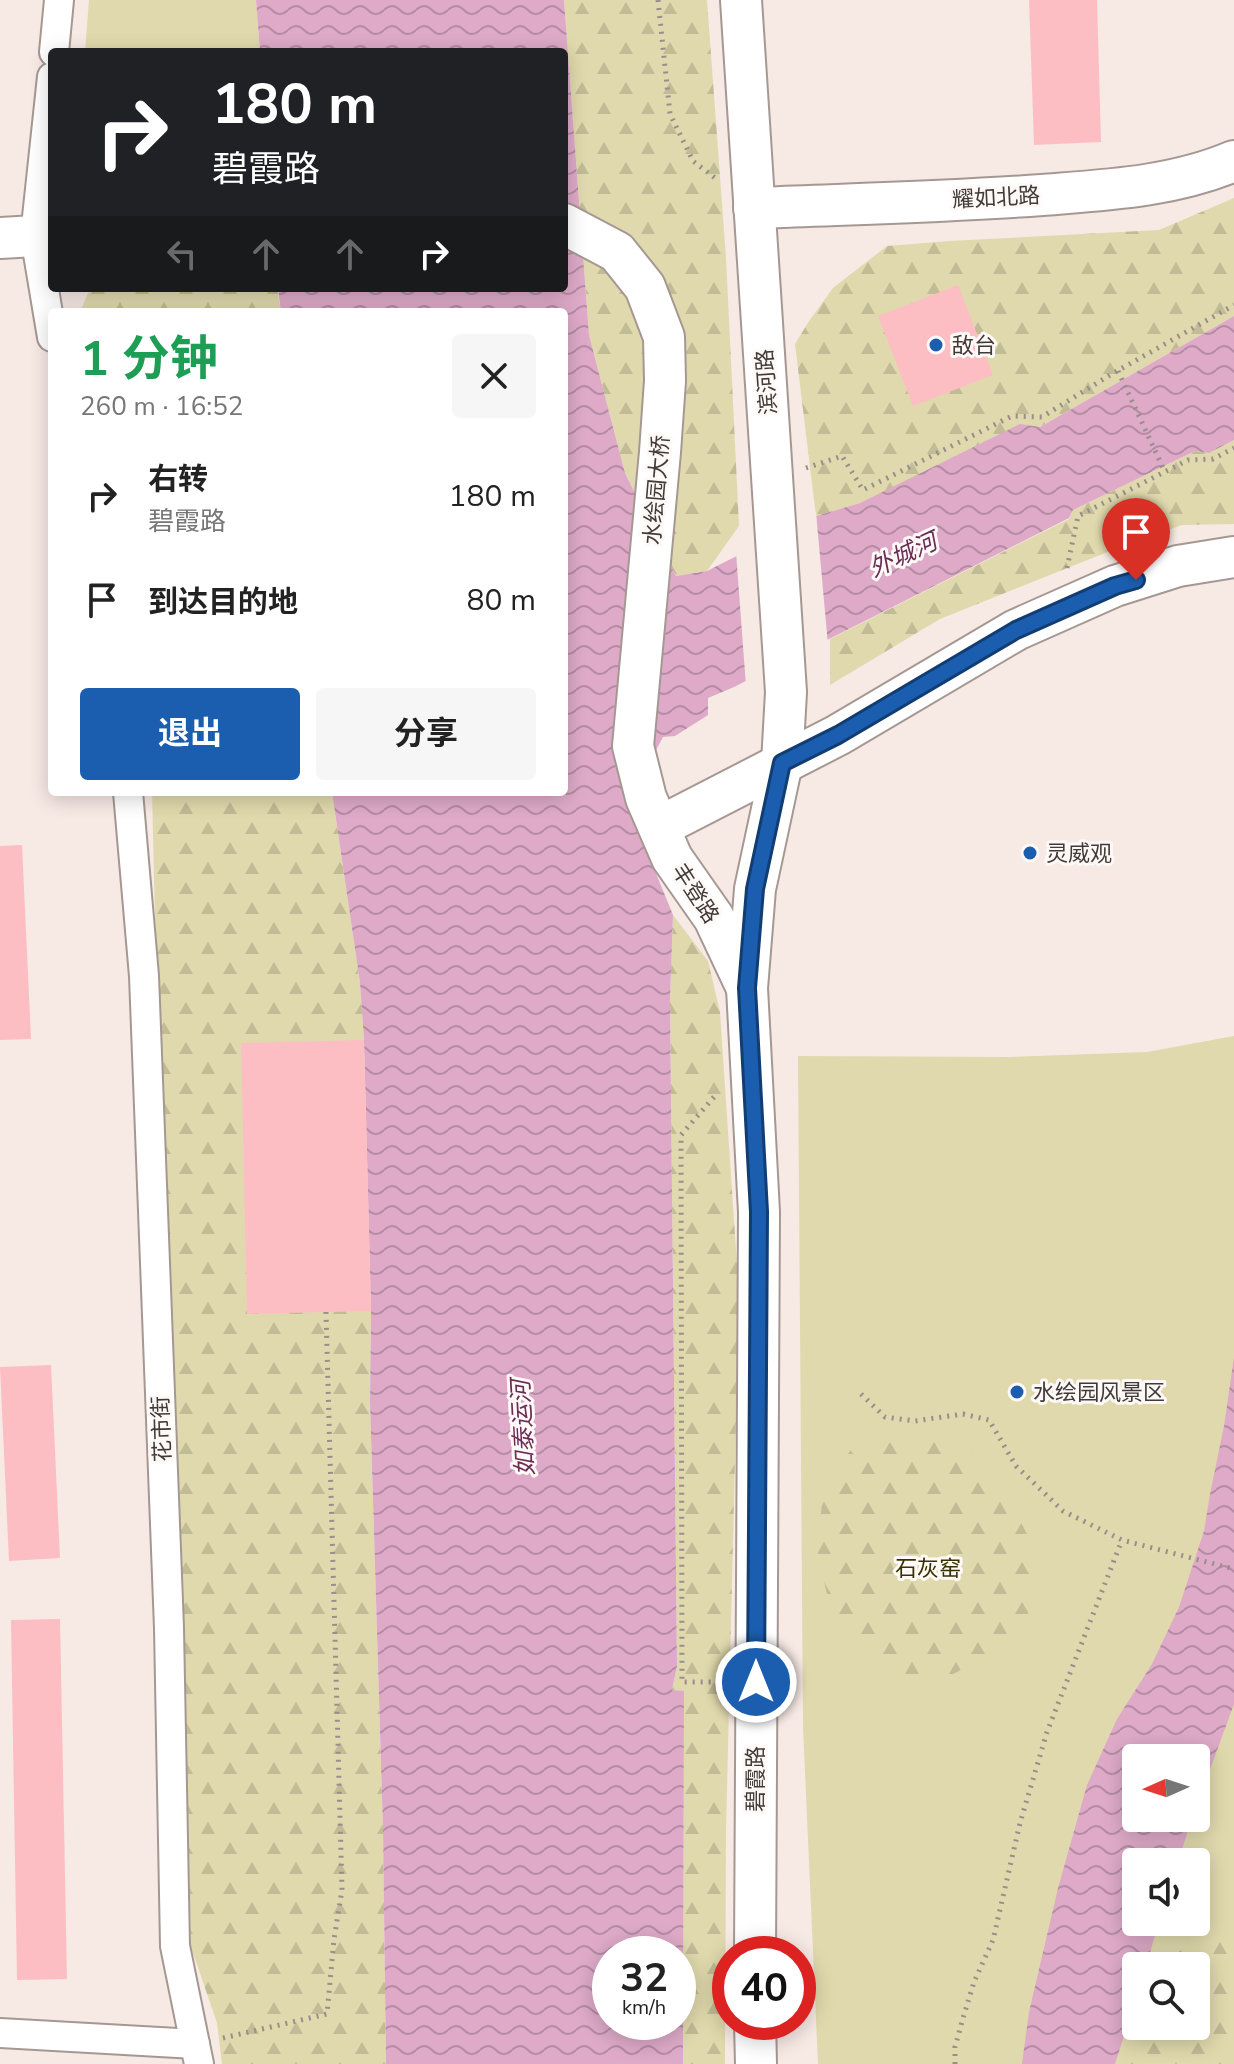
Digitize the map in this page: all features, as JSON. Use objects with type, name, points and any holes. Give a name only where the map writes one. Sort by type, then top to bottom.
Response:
[{"type":"street","points":[[54,48],[59,0]]},
{"type":"street","name":"滨河路","points":[[741,0],[786,692],[782,763]]},
{"type":"street","points":[[48,105],[29,236],[48,319]]},
{"type":"street","name":"耀如北路","points":[[754,208],[1003,198],[1134,188],[1218,168],[1234,161]]},
{"type":"street","name":"水绘园大桥","points":[[568,226],[617,252],[645,287],[664,337],[665,381],[660,452],[633,746],[652,813]]},
{"type":"street","points":[[652,813],[713,801],[838,735],[1016,630],[1115,586],[1178,566],[1234,557]]},
{"type":"street","name":"碧霞路","points":[[755,1936],[759,1212],[747,988],[755,889],[782,763]]},
{"type":"street","name":"花市街","points":[[128,796],[144,976],[169,1628],[175,1946],[197,2054]]},
{"type":"street","name":"丰登路","points":[[652,813],[672,858],[714,918],[747,988]]},
{"type":"street","points":[[0,2033],[197,2054]]},
{"type":"street","points":[[755,2040],[756,2064]]},
{"type":"path","points":[[658,0],[670,114],[693,161],[754,208]]},
{"type":"path","points":[[773,478],[842,456],[863,490],[1012,416],[1042,417],[1234,305]]},
{"type":"path","points":[[1118,371],[1165,472]]},
{"type":"path","points":[[1057,612],[1078,516],[1188,460],[1213,459],[1234,448]]},
{"type":"path","points":[[717,1094],[681,1135],[682,1682],[756,1682]]},
{"type":"path","points":[[197,2054],[327,2014],[342,1890],[326,1312]]},
{"type":"path","points":[[861,1394],[885,1417],[915,1421],[963,1414],[989,1420],[1016,1466],[1063,1511],[1122,1540],[1234,1569]]},
{"type":"path","points":[[955,2064],[955,2047],[963,2018],[974,1982],[993,1940],[1020,1823],[1047,1732],[1122,1540]]},
{"type":"green space","points":[[89,0],[256,0],[260,48],[85,48]]},
{"type":"green space","points":[[564,0],[707,0],[726,258],[739,526],[707,571],[676,576],[625,473],[589,335]]},
{"type":"green space","points":[[1234,198],[1234,316],[1040,427],[860,503],[816,516],[795,344],[833,288],[887,246],[1159,230]]},
{"type":"green space","points":[[278,292],[280,308],[82,308],[88,293]]},
{"type":"green space","points":[[1234,440],[1234,524],[1182,525],[1115,549],[940,619],[830,685],[830,639],[1069,519],[1073,510],[1195,451],[1209,453]]},
{"type":"green space","points":[[152,796],[333,796],[360,983],[364,1040],[386,2064],[222,2064],[217,2023],[191,1947],[179,1494],[158,1047]]},
{"type":"green space","points":[[673,915],[708,961],[720,1012],[739,1295],[726,1936],[712,1936],[712,2040],[725,2040],[725,2064],[683,2064],[683,2040],[696,2040],[696,1936],[683,1936],[684,1692],[672,1690],[677,1666],[670,1001]]},
{"type":"green space","name":"水绘园风景区","points":[[1234,1036],[1234,2064],[818,2064],[816,1936],[812,1936],[803,1727],[798,1056],[1009,1057],[1147,1052]]},
{"type":"green space","name":"石灰窑","points":[[910,1440],[961,1443],[1000,1482],[1033,1546],[1036,1602],[1005,1647],[953,1674],[894,1680],[857,1651],[833,1620],[817,1551],[824,1485],[854,1446]]},
{"type":"green space","points":[[1234,1926],[1234,2064],[1121,2064],[1130,2040],[1210,2040],[1210,1952],[1179,1952],[1197,1936],[1210,1936],[1210,1930]]},
{"type":"water","points":[[256,0],[564,0],[568,48],[260,48]]},
{"type":"water","points":[[568,54],[589,335],[625,473],[676,576],[707,571],[816,516],[860,503],[1020,424],[1040,427],[1234,316],[1234,440],[1209,453],[1195,451],[1073,510],[1069,518],[708,698],[708,715],[675,736],[663,737],[648,765],[640,834],[673,915],[670,1001],[677,1666],[672,1690],[684,1691],[683,1936],[592,1936],[592,2040],[683,2040],[683,2064],[386,2064],[364,1040],[360,983],[333,796],[568,796],[568,308],[280,308],[278,292],[568,292]]},
{"type":"water","points":[[1234,1357],[1234,1704],[1210,1770],[1210,1744],[1122,1744],[1122,1832],[1188,1832],[1182,1848],[1122,1848],[1122,1936],[1155,1936],[1150,1952],[1122,1952],[1123,2040],[1115,2064],[1022,2064],[1029,2012],[1058,1888],[1087,1785],[1117,1719],[1152,1664],[1179,1607],[1204,1531]]},
{"type":"pier","points":[[816,512],[828,645],[746,686],[736,552]]},
{"type":"building","points":[[1029,0],[1097,0],[1101,142],[1034,145]]},
{"type":"building","name":"敌台","points":[[958,285],[993,375],[913,406],[878,316]]},
{"type":"building","points":[[22,845],[31,1039],[0,1040],[0,846]]},
{"type":"building","points":[[364,1040],[371,1311],[247,1314],[241,1043]]},
{"type":"building","points":[[51,1365],[60,1558],[9,1561],[0,1367]]},
{"type":"building","points":[[60,1619],[67,1979],[17,1980],[11,1620]]},
{"type":"place","name":"敌台","points":[[936,345]]},
{"type":"place","name":"灵威观","points":[[1030,853]]},
{"type":"place","name":"水绘园风景区","points":[[1017,1392]]},
{"type":"route","points":[[756,1682],[759,1212],[747,988],[755,889],[782,763],[838,735],[1016,630],[1115,586],[1136,580]]},
{"type":"water label","name":"外城河","points":[[903,555]]},
{"type":"water label","name":"如泰运河","points":[[523,1428]]}]
